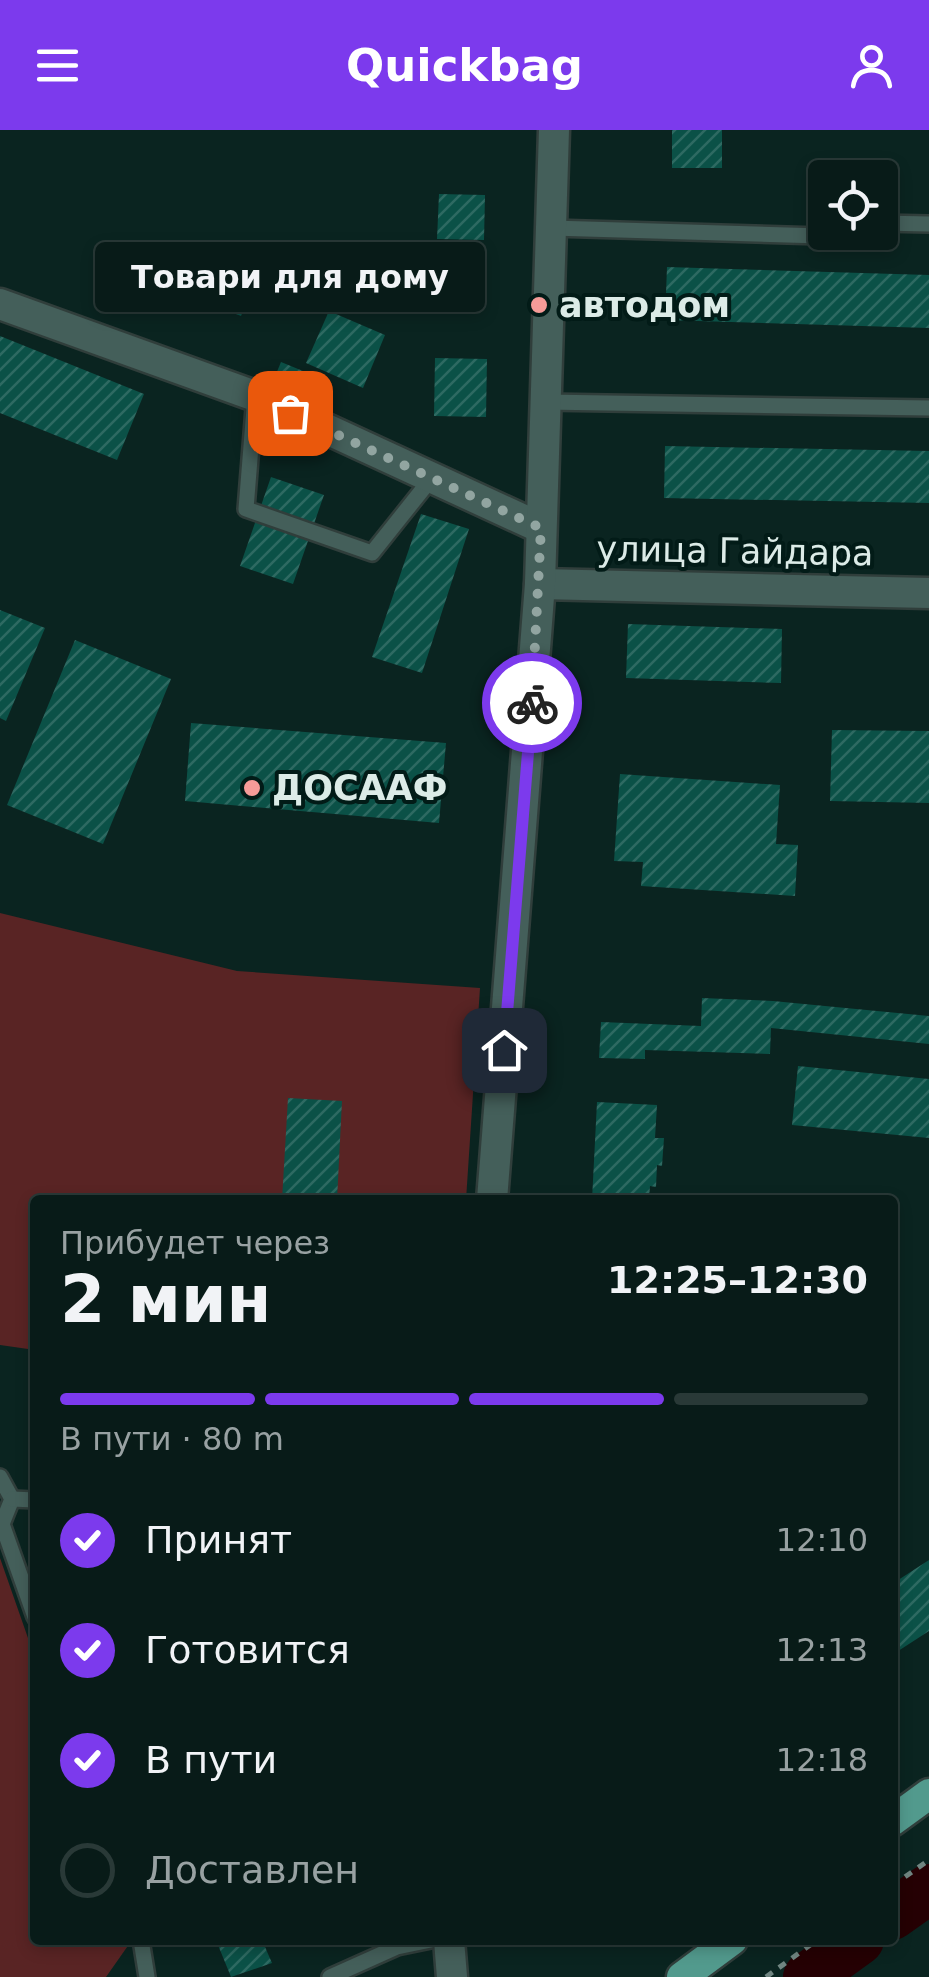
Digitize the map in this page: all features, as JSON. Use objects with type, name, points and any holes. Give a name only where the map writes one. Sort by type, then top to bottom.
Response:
[{"type":"main road","points":[[492,1195],[540,584],[554,130]]},
{"type":"main road","points":[[0,304],[255,396],[541,528]]},
{"type":"main road","name":"улица Гайдара","points":[[540,584],[929,594]]},
{"type":"main road","points":[[898,1817],[929,1794]]},
{"type":"main road","points":[[449,1945],[452,1977]]},
{"type":"main road","points":[[682,1977],[725,1945]]},
{"type":"lane","points":[[898,223],[929,224]]},
{"type":"lane","points":[[552,228],[808,236]]},
{"type":"lane","points":[[255,396],[246,509],[372,553],[432,479]]},
{"type":"lane","points":[[545,402],[929,408]]},
{"type":"lane","points":[[0,1477],[12,1499]]},
{"type":"lane","points":[[12,1499],[30,1500]]},
{"type":"lane","points":[[12,1499],[2,1524],[30,1603]]},
{"type":"lane","points":[[142,1945],[146,1977]]},
{"type":"lane","points":[[330,1977],[403,1945]]},
{"type":"path","points":[[898,1882],[929,1860]]},
{"type":"path","points":[[766,1977],[811,1945]]},
{"type":"shaded area","points":[[0,913],[237,971],[480,988],[466,1195],[30,1195],[30,1349],[0,1345]]},
{"type":"shaded area","points":[[0,1558],[30,1644],[30,1945],[128,1945],[106,1977],[0,1977]]},
{"type":"building","points":[[672,130],[722,130],[722,168],[672,168]]},
{"type":"building","points":[[439,194],[485,195],[484,240],[437,239]]},
{"type":"building","points":[[213,258],[257,276],[241,316],[197,298]]},
{"type":"building","points":[[667,267],[929,275],[929,328],[665,320]]},
{"type":"building","points":[[329,311],[385,335],[363,388],[306,363]]},
{"type":"building","points":[[0,336],[144,394],[117,460],[0,413]]},
{"type":"building","points":[[435,358],[487,359],[486,417],[434,416]]},
{"type":"building","points":[[281,362],[320,378],[312,394],[274,379]]},
{"type":"building","points":[[665,446],[929,451],[929,503],[664,498]]},
{"type":"building","points":[[271,477],[324,495],[293,584],[240,566]]},
{"type":"building","points":[[421,514],[469,529],[422,673],[372,657]]},
{"type":"building","points":[[0,610],[45,628],[6,721],[0,718]]},
{"type":"building","points":[[628,624],[782,629],[781,683],[626,678]]},
{"type":"building","points":[[75,640],[171,679],[103,844],[7,805]]},
{"type":"building","points":[[191,723],[446,743],[439,823],[185,801]]},
{"type":"building","points":[[832,730],[929,731],[929,803],[830,801]]},
{"type":"building","points":[[620,774],[780,785],[776,844],[798,845],[795,896],[641,886],[643,862],[614,861]]},
{"type":"building","points":[[702,998],[929,1016],[929,1044],[771,1028],[770,1054],[645,1050],[645,1059],[599,1058],[601,1022],[701,1026]]},
{"type":"building","points":[[798,1066],[929,1079],[929,1138],[792,1125]]},
{"type":"building","points":[[288,1098],[342,1101],[337,1195],[282,1195]]},
{"type":"building","points":[[597,1102],[657,1105],[655,1138],[664,1138],[656,1187],[650,1186],[649,1195],[592,1195]]},
{"type":"building","points":[[929,1560],[929,1631],[898,1651],[898,1580]]},
{"type":"building","points":[[218,1945],[264,1945],[272,1963],[231,1977]]},
{"type":"waterway","points":[[898,1911],[929,1889]]},
{"type":"waterway","points":[[808,1977],[852,1945]]},
{"type":"way so far","points":[[290,413],[541,528],[532,703]]},
{"type":"place","name":"автодом","points":[[539,305]]},
{"type":"place","name":"Товари для дому","points":[[290,413]]},
{"type":"place","name":"ДОСААФ","points":[[252,788]]},
{"type":"route","points":[[504,1050],[532,703]]}]
